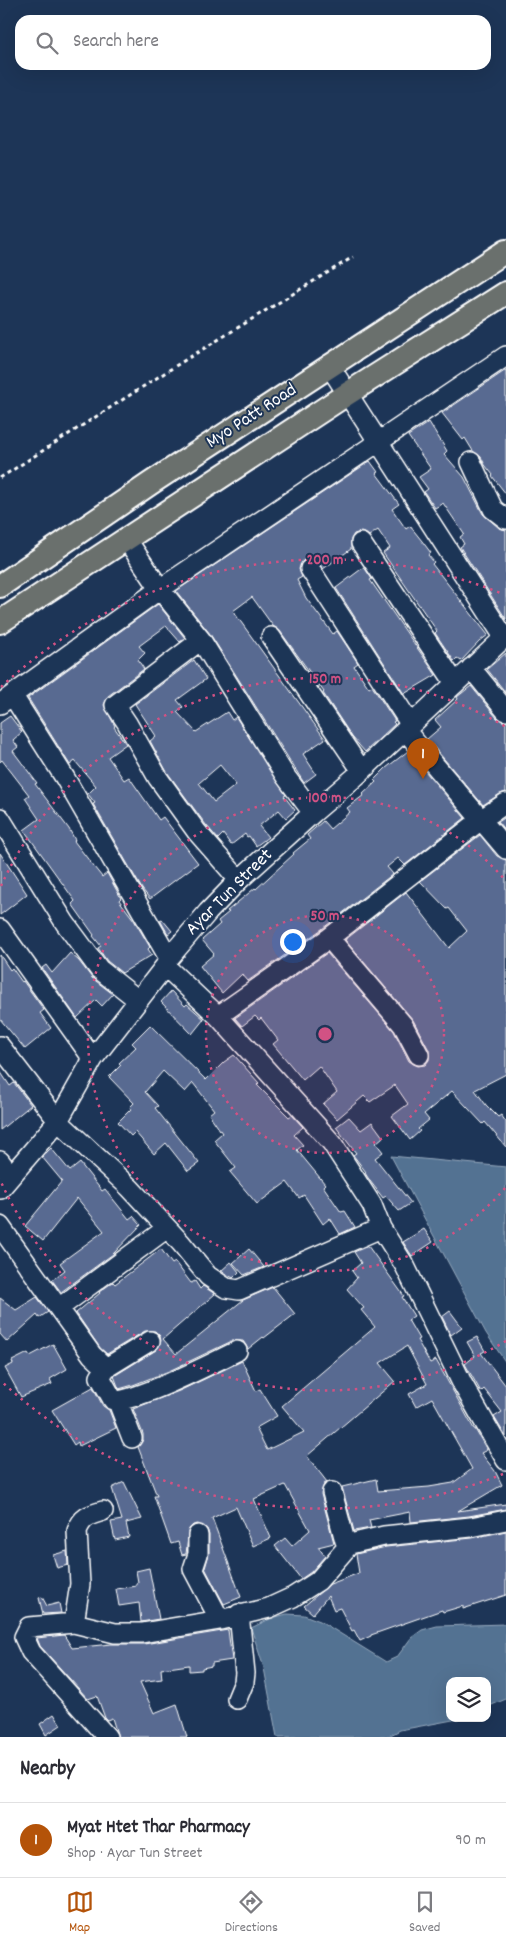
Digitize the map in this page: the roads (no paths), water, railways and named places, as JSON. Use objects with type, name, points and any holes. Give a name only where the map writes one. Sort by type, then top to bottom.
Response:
[{"type":"main road","name":"Myo Patt Road","points":[[0,586],[329,366],[506,251]]},
{"type":"main road","name":"Myo Patt Road","points":[[0,622],[128,540],[347,394],[505,296]]},
{"type":"street","points":[[506,356],[160,589],[6,700],[65,778],[167,962],[332,1143],[372,1205],[381,1228],[405,1266],[462,1383],[506,1460]]},
{"type":"street","points":[[329,366],[505,636]]},
{"type":"street","points":[[471,462],[493,509],[506,519]]},
{"type":"street","points":[[128,540],[160,589],[201,640],[286,777],[313,812]]},
{"type":"street","points":[[361,543],[455,683]]},
{"type":"street","points":[[310,569],[408,728],[506,850]]},
{"type":"street","name":"Ayar Tun Street","points":[[6,1183],[58,1121],[93,1059],[208,912],[313,812],[362,771],[505,636]]},
{"type":"street","points":[[271,637],[362,771]]},
{"type":"street","points":[[201,640],[114,705],[127,723],[163,786],[197,832],[240,880]]},
{"type":"street","points":[[471,668],[506,711]]},
{"type":"street","points":[[218,1016],[329,938],[482,819],[506,803]]},
{"type":"street","points":[[0,818],[65,924],[99,968],[138,1000]]},
{"type":"street","points":[[0,929],[93,1059]]},
{"type":"street","points":[[329,938],[403,1025],[419,1055]]},
{"type":"street","points":[[0,1046],[58,1121],[130,1188],[208,1276],[226,1288],[239,1290],[381,1228]]},
{"type":"street","points":[[0,1161],[6,1183]]},
{"type":"street","points":[[0,1226],[92,1355],[106,1368]]},
{"type":"street","points":[[60,1308],[167,1228]]},
{"type":"street","points":[[132,1438],[118,1402],[113,1400],[100,1377],[106,1368],[150,1341]]},
{"type":"street","points":[[118,1402],[142,1394],[237,1351]]},
{"type":"street","points":[[332,1492],[345,1541],[350,1544]]},
{"type":"street","points":[[74,1624],[80,1584],[76,1531],[79,1523],[85,1516],[102,1512]]},
{"type":"street","points":[[107,1737],[31,1652],[24,1638],[29,1626],[74,1624],[115,1633],[142,1633],[220,1620],[269,1608],[293,1597],[318,1581],[350,1544],[384,1536],[471,1527],[506,1520]]},
{"type":"street","points":[[198,1535],[198,1554],[193,1570],[220,1620]]},
{"type":"street","points":[[237,1698],[244,1682],[245,1673],[239,1614]]},
{"type":"water","points":[[391,1156],[506,1167],[506,1363],[486,1333]]},
{"type":"water","points":[[287,1614],[304,1615],[320,1621],[386,1662],[397,1657],[411,1638],[422,1630],[437,1626],[506,1624],[506,1699],[491,1705],[491,1677],[446,1677],[446,1721],[400,1730],[387,1737],[277,1737],[264,1668],[251,1628],[272,1618]]},
{"type":"place","name":"Myat Htet Thar Pharmacy","points":[[423,779]]}]
